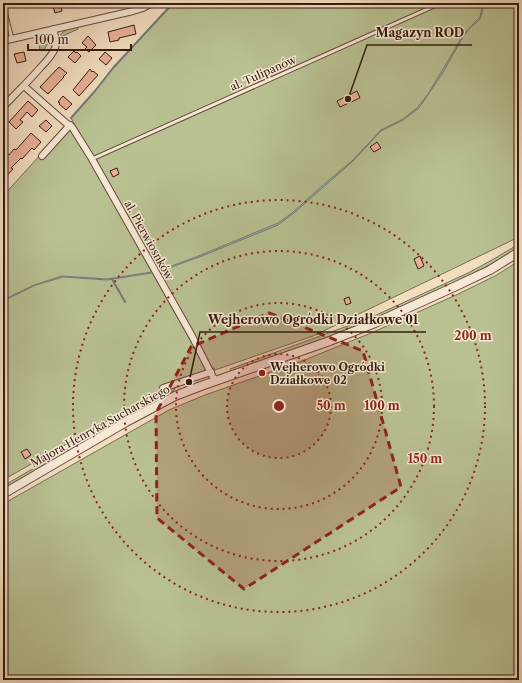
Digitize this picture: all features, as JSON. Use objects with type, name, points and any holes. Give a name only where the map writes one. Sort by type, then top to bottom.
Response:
[{"type":"street","points":[[3,41],[134,11],[152,3]]},
{"type":"street","points":[[3,107],[48,60],[55,47],[56,39],[53,29]]},
{"type":"street","name":"al. Pierwiosnków","points":[[24,86],[72,126],[211,371],[215,381]]},
{"type":"street","points":[[42,156],[68,124]]},
{"type":"street","name":"Majora Henryka Sucharskiego","points":[[3,494],[159,404],[188,390],[327,342],[375,323],[490,270],[519,252]]},
{"type":"street","points":[[163,388],[211,371]]},
{"type":"lane","points":[[3,3],[12,38]]},
{"type":"lane","name":"al. Tulipanów","points":[[92,159],[441,3]]},
{"type":"highlighted area","points":[[269,313],[363,351],[401,487],[244,589],[157,518],[156,413],[191,347]]},
{"type":"green space","points":[[174,3],[519,3],[519,237],[313,336],[215,370],[212,368],[71,118],[113,68]]},
{"type":"green space","points":[[78,27],[78,29],[60,36],[65,31]]},
{"type":"green space","points":[[41,40],[46,40],[48,43],[42,51],[40,50],[39,43]]},
{"type":"green space","points":[[71,128],[207,370],[164,389],[3,480],[3,196],[41,154]]},
{"type":"green space","points":[[519,244],[519,248],[485,267],[378,318],[231,372],[230,369],[372,317],[468,273]]},
{"type":"green space","points":[[519,261],[519,680],[3,680],[3,504],[169,410],[205,395],[302,361],[371,333],[456,295],[495,276]]},
{"type":"green space","points":[[175,388],[165,397],[3,489],[3,486],[169,389]]},
{"type":"water","points":[[483,3],[481,17],[463,37],[442,74],[419,108],[403,120],[381,131],[353,161],[294,213],[278,225],[158,272],[107,280],[63,277],[36,285],[3,301],[34,285],[62,276],[107,279],[158,271],[278,223],[292,213],[352,161],[381,130],[403,119],[417,108],[428,94],[461,37],[480,17]]},
{"type":"building","points":[[61,5],[62,11],[55,13],[53,6]]},
{"type":"building","points":[[134,25],[136,34],[110,42],[108,32]]},
{"type":"building","points":[[88,36],[96,45],[89,52],[85,49],[87,47],[82,43]]},
{"type":"building","points":[[74,51],[81,56],[75,63],[68,57]]},
{"type":"building","points":[[24,52],[26,61],[17,63],[14,54]]},
{"type":"building","points":[[105,52],[112,58],[106,65],[99,59]]},
{"type":"building","points":[[59,67],[67,73],[48,94],[40,87]]},
{"type":"building","points":[[90,69],[98,75],[79,96],[73,90]]},
{"type":"building","points":[[357,91],[360,98],[340,107],[337,101]]},
{"type":"building","points":[[63,96],[72,104],[66,110],[58,102]]},
{"type":"building","points":[[28,101],[38,110],[32,117],[27,112],[20,120],[23,122],[16,129],[9,122]]},
{"type":"building","points":[[46,120],[52,126],[46,132],[39,126]]},
{"type":"building","points":[[31,133],[41,142],[34,150],[32,148],[11,168],[13,169],[3,180],[3,149],[9,155],[14,149],[16,150]]},
{"type":"building","points":[[377,142],[381,148],[374,152],[370,147]]},
{"type":"building","points":[[117,168],[119,174],[113,177],[110,171]]},
{"type":"building","points":[[420,256],[424,266],[418,269],[414,259]]},
{"type":"building","points":[[349,297],[351,303],[346,305],[344,299]]},
{"type":"building","points":[[27,449],[31,455],[25,459],[21,452]]},
{"type":"waterway","points":[[71,118],[113,68],[173,3]]},
{"type":"waterway","points":[[112,279],[125,302]]},
{"type":"place","name":"Magazyn ROD","points":[[348,99]]},
{"type":"place","name":"Wejherowo Ogródki Działkowe 02","points":[[262,373]]},
{"type":"place","name":"Wejherowo Ogródki Działkowe 01","points":[[189,382]]}]
